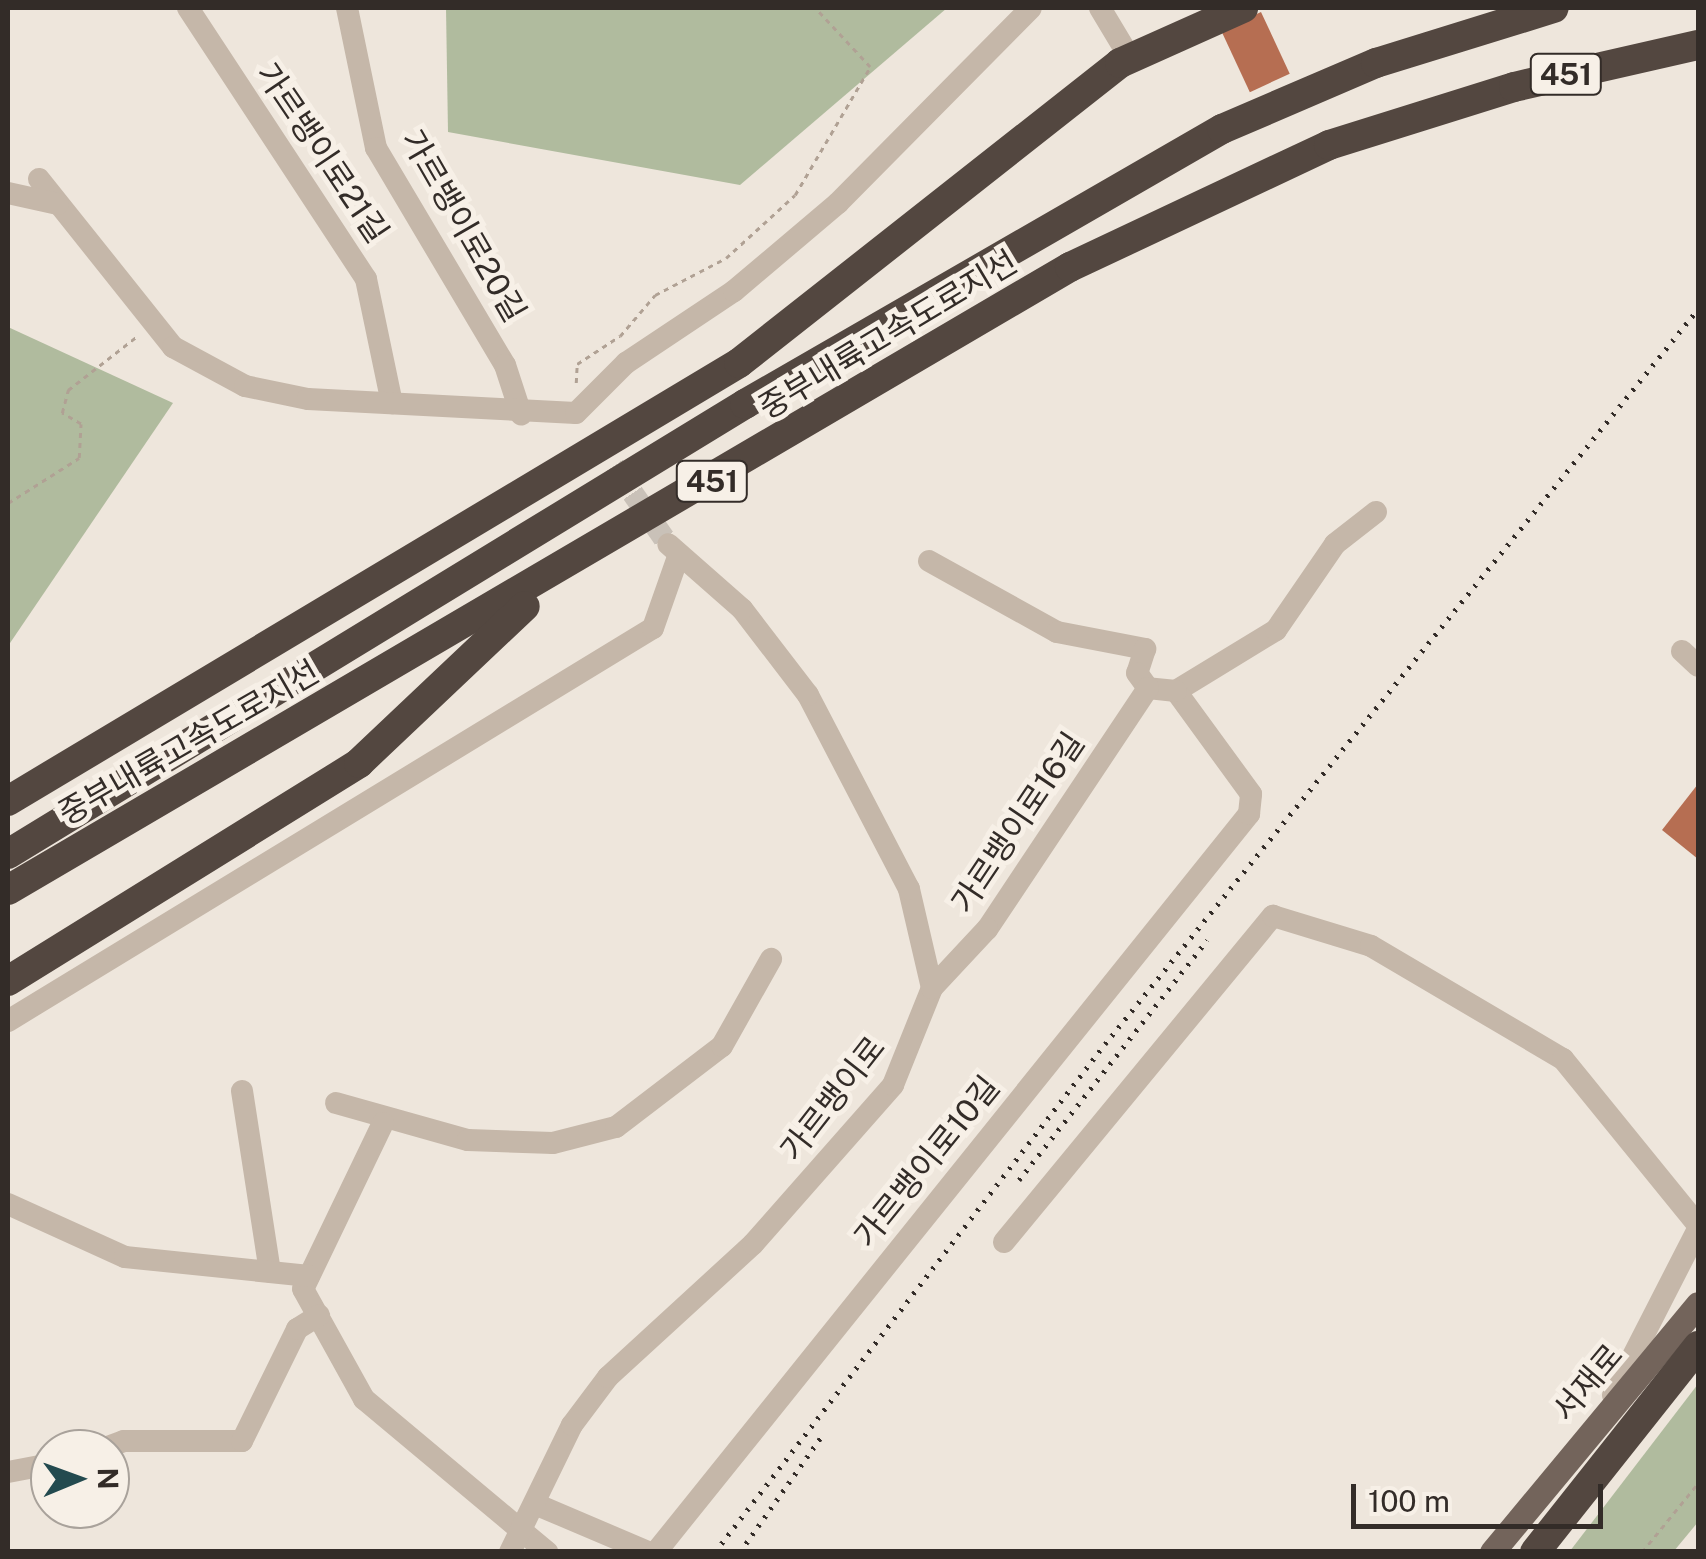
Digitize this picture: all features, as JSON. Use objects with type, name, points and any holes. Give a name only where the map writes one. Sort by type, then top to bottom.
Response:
[{"type":"highway","points":[[8,801],[739,363],[1130,58],[1243,8]]},
{"type":"highway","name":"중부내륙고속도로지선","points":[[8,854],[745,404],[1222,129],[1376,63],[1554,8]]},
{"type":"highway","name":"중부내륙고속도로지선","points":[[8,890],[560,573],[1070,268],[1329,144],[1514,87],[1698,45]]},
{"type":"highway","points":[[8,981],[137,907],[359,763],[560,573]]},
{"type":"highway","points":[[8,966],[137,907]]},
{"type":"highway","points":[[1535,1552],[1698,1346]]},
{"type":"main road","name":"서재로","points":[[1492,1552],[1698,1304]]},
{"type":"street","name":"가르뱅이로21길","points":[[188,8],[366,279],[392,403]]},
{"type":"street","name":"가르뱅이로20길","points":[[347,8],[376,148],[505,365],[521,414]]},
{"type":"street","points":[[39,179],[173,347],[244,386],[521,414],[576,403],[626,363],[734,292],[838,203],[1031,8]]},
{"type":"street","points":[[1100,8],[1130,58]]},
{"type":"street","points":[[8,193],[58,204]]},
{"type":"street","points":[[576,403],[595,439]]},
{"type":"street","points":[[929,561],[1057,632],[1145,648],[1138,672],[1148,688],[1176,692],[1276,630],[1334,544],[1376,512]]},
{"type":"street","points":[[8,1021],[653,628],[673,551],[742,609],[808,695],[909,889],[932,988]]},
{"type":"street","name":"가르뱅이로16길","points":[[932,988],[987,930],[1148,688]]},
{"type":"street","name":"가르뱅이로10길","points":[[656,1552],[1250,814],[1251,794],[1176,692]]},
{"type":"street","points":[[1004,1242],[1273,916],[1372,946],[1551,1050],[1610,1106],[1698,1227],[1596,1423]]},
{"type":"street","points":[[336,1102],[383,1123],[468,1140],[553,1143],[616,1128],[722,1046],[772,959]]},
{"type":"street","name":"가르뱅이로","points":[[514,1543],[572,1425],[608,1377],[754,1244],[894,1085],[932,988]]},
{"type":"street","points":[[242,1092],[270,1272]]},
{"type":"street","points":[[383,1123],[303,1289],[364,1399],[514,1543],[547,1552]]},
{"type":"street","points":[[8,1204],[125,1257],[309,1276]]},
{"type":"street","points":[[130,1440],[242,1440],[297,1329],[318,1315]]},
{"type":"street","points":[[535,1504],[648,1552]]},
{"type":"path","points":[[576,403],[577,364],[796,196],[870,67],[815,8]]},
{"type":"path","points":[[8,504],[80,458],[81,424],[62,414],[68,390],[150,322]]},
{"type":"path","points":[[1642,1552],[1698,1483]]},
{"type":"green space","points":[[446,8],[947,8],[740,185],[448,132]]},
{"type":"green space","points":[[8,327],[173,403],[8,646]]},
{"type":"green space","points":[[1698,1384],[1698,1522],[1674,1551],[1570,1551]]},
{"type":"building","points":[[1261,12],[1290,74],[1250,92],[1221,31]]},
{"type":"building","points":[[1698,784],[1698,859],[1662,830]]},
{"type":"tunnel","points":[[595,439],[668,544]]},
{"type":"railway","points":[[715,1552],[1105,1044],[1698,309]]},
{"type":"railway","points":[[1019,1180],[1207,940]]},
{"type":"railway","points":[[740,1552],[821,1437]]}]
